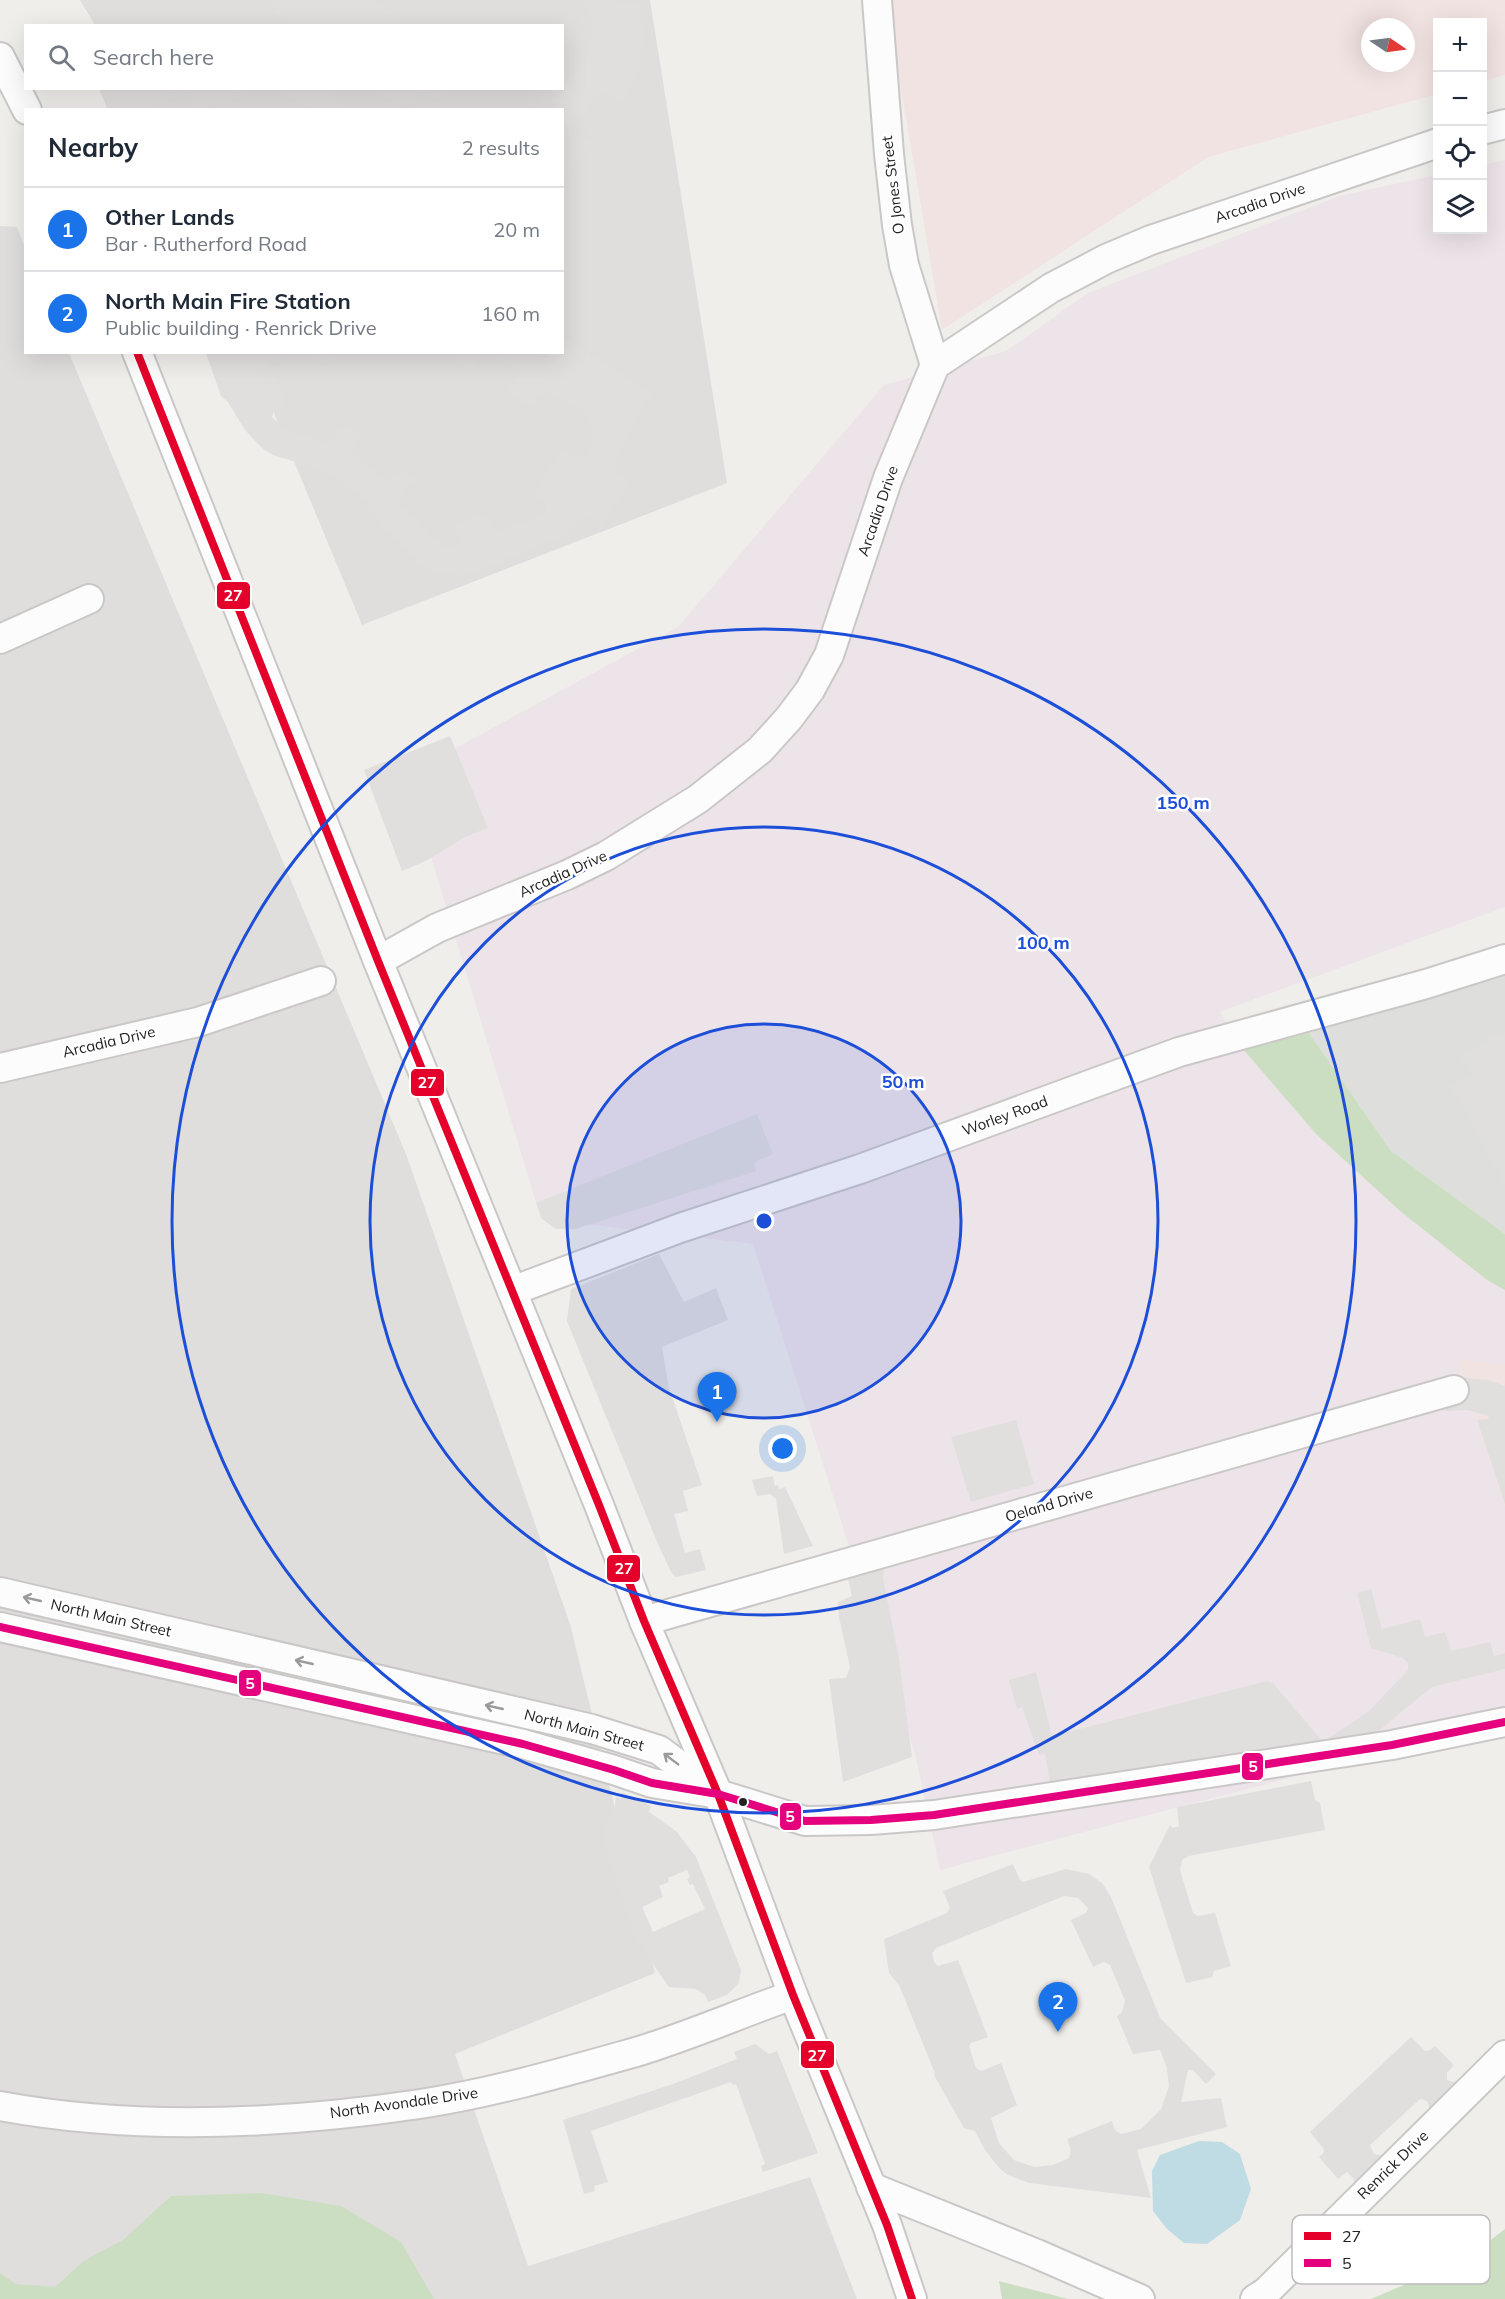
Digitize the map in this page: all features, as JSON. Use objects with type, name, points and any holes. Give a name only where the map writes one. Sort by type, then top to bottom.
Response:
[{"type":"street","name":"O Jones Street","points":[[877,0],[889,154],[899,235],[904,265],[935,365]]},
{"type":"street","points":[[0,57],[26,108]]},
{"type":"street","points":[[1487,129],[1505,124]]},
{"type":"street","name":"Arcadia Drive","points":[[378,961],[437,928],[567,875],[606,856],[698,800],[760,750],[810,690],[829,655],[888,478],[935,365],[1051,288],[1151,240],[1433,144]]},
{"type":"street","points":[[138,354],[378,961],[644,1621],[718,1794],[794,1995],[887,2225],[912,2299]]},
{"type":"street","points":[[0,639],[89,599]]},
{"type":"street","name":"Worley Road","points":[[512,1291],[680,1228],[860,1168],[1179,1052],[1425,984],[1505,959]]},
{"type":"street","name":"Arcadia Drive","points":[[0,1068],[198,1022],[321,981]]},
{"type":"street","name":"Oeland Drive","points":[[644,1621],[1454,1390]]},
{"type":"street","name":"North Main Street","points":[[0,1592],[592,1729],[659,1750],[718,1794]]},
{"type":"street","name":"North Main Street","points":[[0,1627],[523,1744],[615,1770],[652,1784],[718,1794]]},
{"type":"street","points":[[718,1794],[805,1821],[872,1820],[934,1815],[1392,1744],[1505,1722]]},
{"type":"street","name":"North Avondale Drive","points":[[0,2106],[82,2116],[162,2122],[260,2121],[421,2104],[489,2090],[638,2051],[794,1995]]},
{"type":"street","name":"Renrick Drive","points":[[1344,2215],[1505,2055]]},
{"type":"street","points":[[871,2187],[1037,2254],[1140,2299]]},
{"type":"street","name":"Renrick Drive","points":[[1255,2299],[1266,2292],[1292,2266]]},
{"type":"shaded area","points":[[80,0],[650,0],[727,483],[362,625],[249,354],[564,354],[564,108],[143,108],[133,90],[564,90],[564,24],[94,24]]},
{"type":"shaded area","points":[[268,0],[376,0],[414,24],[284,24]]},
{"type":"shaded area","points":[[578,0],[615,0],[616,4],[621,7],[640,5],[644,44],[637,75],[620,103],[606,92],[599,92],[575,124],[576,132],[591,143],[566,177],[564,175],[564,108],[532,108],[525,103],[534,90],[564,90],[564,79],[570,81],[582,66],[591,46],[592,33],[585,4]]},
{"type":"shaded area","points":[[893,0],[1505,0],[1505,75],[1487,80],[1487,18],[1433,18],[1433,95],[1208,157],[942,330],[898,71]]},
{"type":"shaded area","points":[[99,90],[242,90],[243,94],[208,108],[192,108],[188,96],[181,93],[150,108],[107,108]]},
{"type":"shaded area","points":[[279,90],[329,90],[345,108],[308,108]]},
{"type":"shaded area","points":[[377,90],[447,90],[439,101],[421,92],[410,108],[406,108]]},
{"type":"shaded area","points":[[1505,160],[1505,907],[1220,1012],[1243,1049],[1316,1134],[1400,1211],[1487,1280],[1505,1290],[1505,1365],[1457,1359],[1505,1506],[1505,1704],[1501,1722],[940,1870],[915,1754],[753,1244],[541,1219],[406,775],[678,627],[884,385],[1006,351],[1088,293],[1339,196],[1433,176],[1433,234],[1487,234],[1487,164]]},
{"type":"shaded area","points":[[0,226],[17,227],[24,245],[24,354],[69,354],[406,1154],[570,1624],[655,1973],[455,2054],[528,2266],[810,2177],[857,2299],[0,2299]]},
{"type":"shaded area","points":[[564,338],[651,393],[613,464],[615,471],[631,481],[602,525],[588,516],[582,516],[562,536],[479,571],[461,575],[434,571],[417,562],[385,530],[363,498],[332,475],[273,455],[263,449],[245,430],[228,402],[221,396],[206,354],[286,354],[262,370],[264,378],[274,376],[287,406],[274,411],[272,417],[286,430],[327,445],[332,442],[340,426],[359,433],[353,449],[356,458],[386,480],[405,469],[417,480],[401,497],[400,503],[434,541],[444,546],[454,547],[459,544],[460,539],[454,525],[484,513],[492,529],[499,532],[544,513],[547,509],[546,504],[534,494],[560,451],[577,458],[582,457],[587,453],[592,439],[592,429],[587,416],[581,410],[548,392],[542,394],[532,407],[506,392],[515,376],[515,369],[491,354],[564,354]]},
{"type":"shaded area","points":[[307,354],[346,354],[313,367]]},
{"type":"shaded area","points":[[445,354],[482,354],[470,370]]},
{"type":"shaded area","points":[[450,736],[488,828],[465,837],[426,861],[402,871],[364,770]]},
{"type":"shaded area","points":[[1505,974],[1505,1234],[1391,1151],[1309,1033]]},
{"type":"shaded area","points":[[1505,1031],[1505,1185],[1476,1129],[1449,1085],[1470,1074],[1459,1055]]},
{"type":"shaded area","points":[[757,1114],[773,1154],[754,1162],[756,1171],[576,1229],[556,1229],[542,1219],[536,1203]]},
{"type":"shaded area","points":[[659,1254],[684,1302],[716,1288],[728,1320],[662,1347],[669,1388],[702,1485],[683,1491],[688,1511],[674,1514],[685,1553],[700,1549],[706,1570],[676,1577],[671,1572],[658,1544],[567,1321],[571,1289]]},
{"type":"shaded area","points":[[1457,1358],[1505,1365],[1505,1506]]},
{"type":"shaded area","points":[[1455,1377],[1488,1380],[1505,1386],[1505,1504],[1477,1420],[1488,1419],[1489,1416],[1467,1410],[1446,1411],[1438,1380]]},
{"type":"shaded area","points":[[1016,1420],[1034,1484],[971,1502],[951,1437]]},
{"type":"shaded area","points":[[773,1476],[775,1486],[778,1485],[779,1489],[785,1487],[813,1546],[784,1554],[776,1499],[770,1494],[757,1496],[752,1480]]},
{"type":"shaded area","points":[[885,1564],[883,1578],[899,1659],[912,1757],[843,1782],[829,1679],[846,1678],[850,1667],[838,1602],[852,1596],[847,1575]]},
{"type":"shaded area","points":[[1371,1589],[1382,1629],[1420,1619],[1425,1637],[1445,1632],[1451,1651],[1490,1642],[1494,1656],[1505,1653],[1505,1669],[1432,1687],[1376,1733],[1323,1742],[1368,1712],[1408,1670],[1408,1663],[1403,1658],[1371,1648],[1357,1593]]},
{"type":"shaded area","points":[[1036,1672],[1052,1736],[1267,1681],[1273,1683],[1323,1742],[1051,1788],[1045,1754],[1039,1755],[1022,1707],[1017,1709],[1009,1680]]},
{"type":"shaded area","points":[[1311,1781],[1315,1800],[1320,1803],[1325,1830],[1189,1856],[1182,1860],[1180,1870],[1193,1913],[1198,1916],[1215,1913],[1231,1966],[1214,1971],[1212,1977],[1186,1983],[1149,1867],[1170,1825],[1173,1828],[1179,1826],[1177,1807]]},
{"type":"shaded area","points":[[622,1792],[651,1806],[649,1812],[676,1831],[696,1857],[741,1970],[739,1983],[727,1995],[708,2002],[705,1995],[696,1989],[669,1987],[639,1944],[624,1908],[601,1829],[614,1812],[616,1797],[621,1799]],"holes":[[[687,1870],[690,1877],[687,1879],[690,1885],[693,1884],[705,1909],[653,1932],[642,1907],[663,1897],[659,1886],[669,1882],[668,1878]]]},
{"type":"shaded area","points":[[1013,1864],[1023,1882],[1066,1869],[1089,1874],[1102,1883],[1111,1897],[1160,2018],[1216,2074],[1206,2084],[1193,2070],[1188,2070],[1181,2102],[1221,2098],[1227,2127],[1137,2150],[1151,2198],[1029,2183],[1008,2175],[999,2168],[985,2150],[975,2131],[964,2128],[935,2077],[899,1985],[889,1973],[884,1939],[947,1913],[950,1908],[943,1891]],"holes":[[[1064,1896],[1078,1898],[1088,1908],[1086,1913],[1071,1920],[1093,1967],[1104,1962],[1110,1965],[1125,2001],[1122,2012],[1117,2016],[1133,2054],[1160,2050],[1167,2068],[1169,2086],[1161,2109],[1141,2129],[1121,2134],[1115,2130],[1112,2121],[1067,2139],[1071,2150],[1069,2158],[1053,2165],[1034,2167],[1014,2160],[999,2143],[991,2118],[1017,2105],[1001,2063],[981,2071],[976,2068],[969,2046],[971,2043],[988,2037],[958,1960],[938,1966],[934,1962],[932,1953],[936,1948]]]},
{"type":"shaded area","points":[[1411,2037],[1425,2051],[1435,2046],[1454,2065],[1447,2073],[1447,2080],[1456,2081],[1430,2109],[1427,2101],[1420,2099],[1370,2145],[1374,2154],[1384,2156],[1354,2186],[1354,2179],[1347,2172],[1338,2179],[1319,2157],[1324,2152],[1323,2148],[1310,2132]]},
{"type":"shaded area","points":[[755,2044],[769,2054],[777,2051],[818,2153],[763,2172],[761,2166],[765,2164],[736,2084],[733,2085],[731,2082],[591,2131],[608,2182],[594,2186],[595,2191],[584,2194],[563,2120],[673,2084],[737,2059],[734,2052]]},
{"type":"green space","points":[[1309,1033],[1391,1151],[1505,1234],[1505,1290],[1487,1280],[1400,1211],[1316,1134],[1243,1049]]},
{"type":"green space","points":[[261,2193],[341,2206],[401,2242],[434,2299],[0,2299],[0,2273],[16,2284],[55,2287],[85,2260],[123,2240],[171,2196]]},
{"type":"green space","points":[[1505,2229],[1505,2299],[1371,2299],[1406,2284],[1490,2284],[1490,2240]]},
{"type":"green space","points":[[999,2281],[1068,2299],[1002,2299]]},
{"type":"water","points":[[1199,2141],[1222,2142],[1240,2154],[1251,2189],[1240,2220],[1207,2244],[1184,2243],[1167,2229],[1153,2211],[1152,2171],[1160,2155]]},
{"type":"transit line","name":"27","points":[[138,354],[378,961],[644,1621],[718,1794],[793,1995],[887,2225],[912,2299]]},
{"type":"transit line","name":"5","points":[[0,1627],[523,1744],[652,1783],[718,1794],[805,1821],[871,1820],[934,1815],[1392,1745],[1505,1722]]},
{"type":"place","name":"Other Lands","points":[[717,1422]]},
{"type":"place","name":"North Main Fire Station","points":[[1058,2032]]}]
